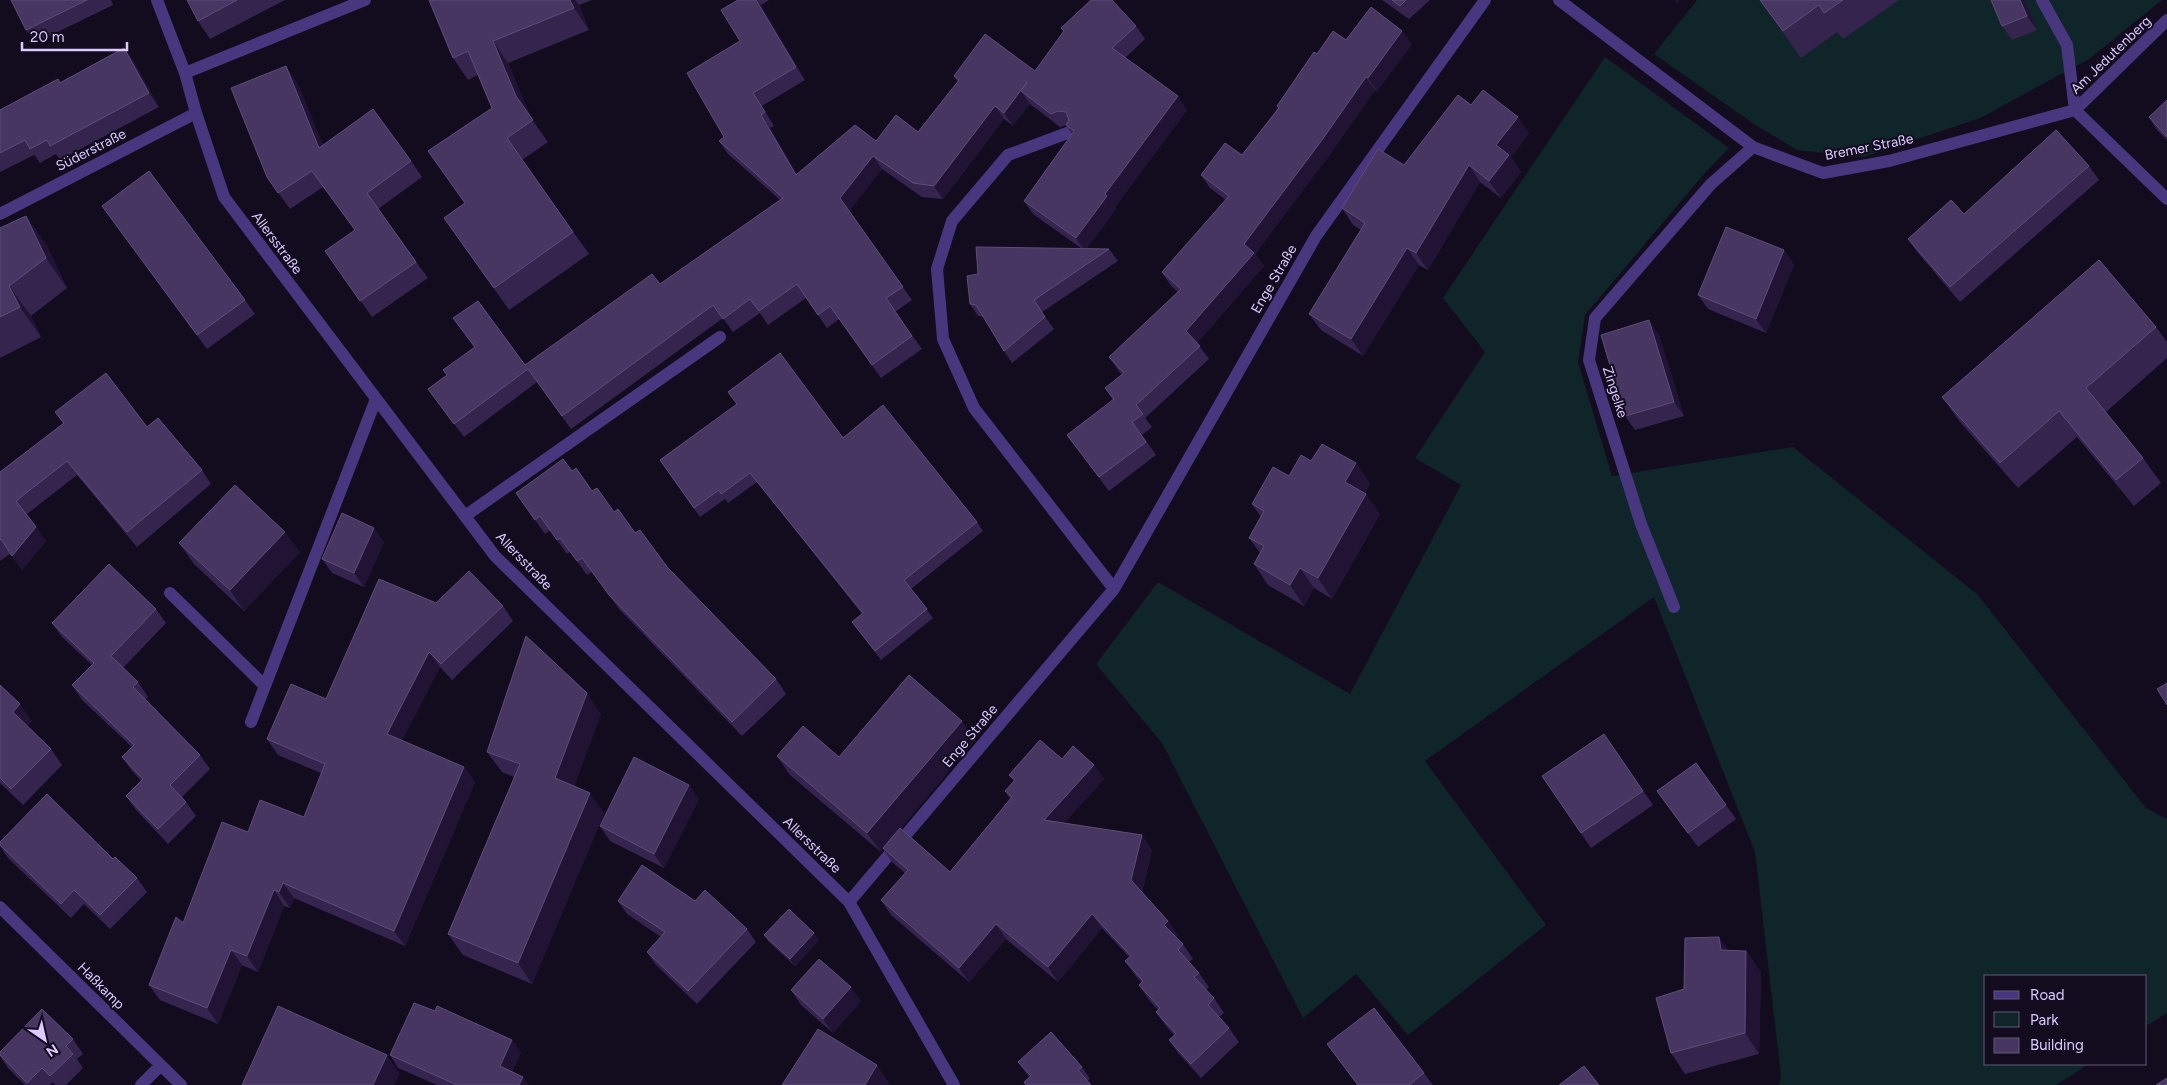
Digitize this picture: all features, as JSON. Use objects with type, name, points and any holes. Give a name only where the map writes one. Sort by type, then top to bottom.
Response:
[{"type":"street","name":"Allersstraße","points":[[157,0],[185,73],[196,113],[224,197],[495,556],[849,902],[954,1085]]},
{"type":"street","points":[[185,73],[365,0]]},
{"type":"street","name":"Enge Straße","points":[[849,902],[1114,589],[1316,236],[1485,0]]},
{"type":"street","name":"Bremer Straße","points":[[1559,0],[1753,146],[1823,173],[1889,161],[2076,110]]},
{"type":"street","points":[[2042,0],[2067,45],[2076,110],[2167,199]]},
{"type":"street","name":"Am Jedutenberg","points":[[2076,110],[2167,20]]},
{"type":"street","name":"Süderstraße","points":[[0,214],[196,113]]},
{"type":"street","points":[[1070,132],[1008,156],[952,222],[937,269],[943,339],[974,408],[1114,589]]},
{"type":"street","name":"Zingelke","points":[[1674,608],[1641,524],[1589,360],[1595,318],[1711,184],[1753,146]]},
{"type":"street","points":[[465,516],[720,337]]},
{"type":"street","points":[[251,722],[376,399]]},
{"type":"street","points":[[170,593],[265,686]]},
{"type":"street","name":"Haßkamp","points":[[0,907],[181,1085]]},
{"type":"street","points":[[141,1085],[160,1066]]},
{"type":"green space","points":[[1697,0],[2162,0],[2089,59],[1980,118],[1864,157],[1797,150],[1754,124],[1654,54]]},
{"type":"green space","points":[[1605,57],[1729,148],[1703,175],[1585,315],[1578,362],[1612,476],[1793,447],[1977,594],[2146,808],[2167,819],[2167,1013],[2147,1025],[2147,975],[1984,975],[1984,1065],[2087,1065],[2056,1085],[1779,1085],[1781,1076],[1755,852],[1654,597],[1425,761],[1546,925],[1408,1035],[1356,974],[1303,1018],[1162,743],[1096,664],[1158,582],[1350,694],[1461,485],[1415,458],[1485,352],[1443,298]]},
{"type":"building","points":[[11,0],[87,0],[26,30]]},
{"type":"building","points":[[187,0],[237,0],[198,21]]},
{"type":"building","points":[[429,0],[570,0],[574,8],[493,41],[516,96],[533,120],[507,138],[573,232],[494,288],[444,218],[465,203],[428,151],[492,108],[468,51],[453,58]]},
{"type":"building","points":[[738,0],[756,0],[796,67],[753,93],[765,112],[761,115],[796,175],[855,125],[876,141],[896,115],[918,132],[959,80],[954,76],[985,34],[1035,71],[1064,31],[1061,28],[1091,0],[1112,0],[1136,26],[1112,48],[1178,96],[1105,194],[1107,196],[1076,238],[1024,201],[1074,131],[1066,125],[1069,120],[1066,112],[1058,111],[1051,114],[1021,91],[1027,82],[1004,113],[995,106],[934,186],[913,183],[873,156],[840,198],[903,287],[886,298],[912,336],[872,365],[830,306],[818,315],[797,284],[759,311],[750,299],[723,319],[713,305],[562,416],[528,369],[454,424],[428,389],[447,375],[443,370],[475,347],[453,318],[478,301],[525,365],[652,274],[660,284],[783,198],[719,141],[724,137],[687,73],[740,41],[721,10]]},
{"type":"building","points":[[1392,0],[1406,0],[1400,6]]},
{"type":"building","points":[[1760,0],[1843,0],[1824,13],[1819,5],[1783,31]]},
{"type":"building","points":[[1991,0],[2020,0],[2027,16],[2002,26]]},
{"type":"building","points":[[1371,7],[1402,31],[1368,78],[1366,77],[1322,140],[1244,244],[1254,253],[1186,331],[1200,346],[1136,405],[1143,414],[1132,422],[1146,442],[1099,477],[1067,435],[1114,399],[1105,388],[1124,373],[1109,357],[1181,289],[1162,272],[1229,196],[1201,175],[1225,143],[1242,155],[1279,108],[1277,106],[1314,52],[1317,54],[1333,31],[1346,40]]},
{"type":"building","points":[[124,48],[149,93],[50,146],[47,140],[30,149],[25,140],[0,153],[0,110],[58,79],[60,83]]},
{"type":"building","points":[[286,66],[319,148],[373,109],[411,161],[367,193],[416,262],[360,301],[325,251],[355,230],[312,171],[278,193],[267,177],[231,88]]},
{"type":"building","points":[[1483,90],[1518,117],[1496,145],[1509,155],[1489,181],[1469,165],[1416,253],[1407,248],[1351,339],[1309,314],[1365,223],[1342,208],[1378,149],[1404,165],[1458,95],[1471,105]]},
{"type":"building","points":[[2167,100],[2167,137],[2149,117]]},
{"type":"building","points":[[2056,130],[2089,166],[1950,287],[1908,239],[1951,200],[1964,214]]},
{"type":"building","points":[[149,171],[245,300],[197,335],[102,206]]},
{"type":"building","points":[[26,216],[46,258],[9,286],[20,307],[0,317],[0,228]]},
{"type":"building","points":[[1726,227],[1784,250],[1756,319],[1698,295]]},
{"type":"building","points":[[976,247],[1109,249],[1034,300],[1045,317],[1004,351],[976,305],[970,304],[967,276],[978,274]]},
{"type":"building","points":[[2099,260],[2156,327],[2086,388],[2143,458],[2116,480],[2059,411],[2000,463],[1942,397]]},
{"type":"building","points":[[1649,320],[1674,402],[1625,416],[1601,335]]},
{"type":"building","points":[[780,353],[843,438],[883,405],[977,522],[904,580],[927,609],[875,651],[852,622],[863,613],[750,473],[721,494],[719,490],[694,508],[660,460],[737,404],[728,392]]},
{"type":"building","points":[[106,373],[147,427],[158,418],[202,470],[127,532],[67,461],[16,501],[36,527],[12,556],[0,540],[0,472],[64,423],[55,412]]},
{"type":"building","points":[[1322,444],[1356,463],[1345,482],[1366,494],[1318,578],[1300,568],[1290,585],[1254,564],[1264,546],[1249,538],[1264,511],[1252,504],[1273,467],[1289,476],[1301,455],[1311,461]]},
{"type":"building","points":[[563,459],[572,471],[576,468],[592,491],[597,488],[614,512],[618,509],[635,533],[640,530],[668,568],[776,679],[732,722],[609,595],[582,558],[577,561],[560,538],[557,540],[540,516],[535,520],[516,493]]},
{"type":"building","points":[[235,485],[285,532],[230,590],[179,543]]},
{"type":"building","points":[[342,513],[374,528],[354,573],[322,559]]},
{"type":"building","points":[[109,564],[156,609],[111,656],[138,682],[133,687],[200,755],[170,785],[186,802],[158,829],[126,796],[143,779],[122,757],[134,745],[72,685],[94,663],[52,623]]},
{"type":"building","points":[[469,571],[503,606],[441,664],[429,652],[387,734],[464,767],[394,931],[283,883],[279,892],[274,890],[247,956],[231,950],[207,1008],[149,985],[176,917],[183,923],[222,822],[248,832],[260,800],[304,817],[325,764],[267,739],[291,684],[326,699],[379,579],[436,603]]},
{"type":"building","points":[[526,636],[587,693],[555,778],[590,793],[518,963],[448,934],[520,764],[487,752]]},
{"type":"building","points":[[909,675],[962,721],[867,833],[777,756],[803,726],[839,757]]},
{"type":"building","points":[[2167,683],[2167,705],[2157,689]]},
{"type":"building","points":[[0,685],[20,704],[13,712],[51,749],[11,789],[0,778]]},
{"type":"building","points":[[1604,734],[1643,791],[1581,833],[1542,776]]},
{"type":"building","points":[[1040,740],[1062,759],[1073,746],[1094,765],[1044,820],[1142,835],[1131,880],[1168,921],[1164,925],[1183,944],[1178,950],[1199,973],[1194,977],[1214,998],[1208,1005],[1229,1028],[1191,1064],[1169,1040],[1176,1034],[1156,1012],[1160,1008],[1139,985],[1143,981],[1125,961],[1131,956],[1092,914],[1048,967],[996,924],[959,968],[881,900],[908,870],[883,848],[900,828],[950,872],[1012,797],[1005,791],[1015,780],[1009,775]]},
{"type":"building","points":[[634,757],[689,785],[654,854],[600,826]]},
{"type":"building","points":[[1696,763],[1726,805],[1688,833],[1657,791]]},
{"type":"building","points":[[47,794],[113,859],[115,857],[137,878],[100,915],[74,890],[61,904],[0,845],[0,842]]},
{"type":"building","points":[[642,865],[695,901],[705,890],[747,929],[688,991],[647,952],[665,932],[618,901]]},
{"type":"building","points":[[789,909],[814,933],[790,959],[764,935]]},
{"type":"building","points":[[1719,937],[1721,950],[1746,951],[1745,1033],[1671,1053],[1656,998],[1684,989],[1685,938]]},
{"type":"building","points":[[819,959],[851,987],[823,1019],[791,990]]},
{"type":"building","points":[[414,1003],[435,1011],[437,1006],[512,1040],[500,1066],[523,1077],[519,1085],[457,1085],[390,1055]]},
{"type":"building","points":[[278,1006],[387,1055],[373,1085],[242,1085]]},
{"type":"building","points":[[1374,1008],[1424,1073],[1409,1085],[1358,1085],[1327,1044]]},
{"type":"building","points":[[42,1009],[73,1039],[66,1046],[73,1054],[50,1076],[42,1068],[27,1083],[0,1055],[0,1052]]},
{"type":"building","points":[[818,1029],[877,1065],[865,1085],[782,1085]]},
{"type":"building","points":[[1051,1032],[1082,1067],[1078,1070],[1091,1085],[1026,1085],[1024,1082],[1031,1076],[1018,1062]]},
{"type":"building","points":[[1584,1066],[1599,1085],[1559,1085]]},
{"type":"building","points":[[2167,1078],[2167,1085],[2156,1085]]}]
